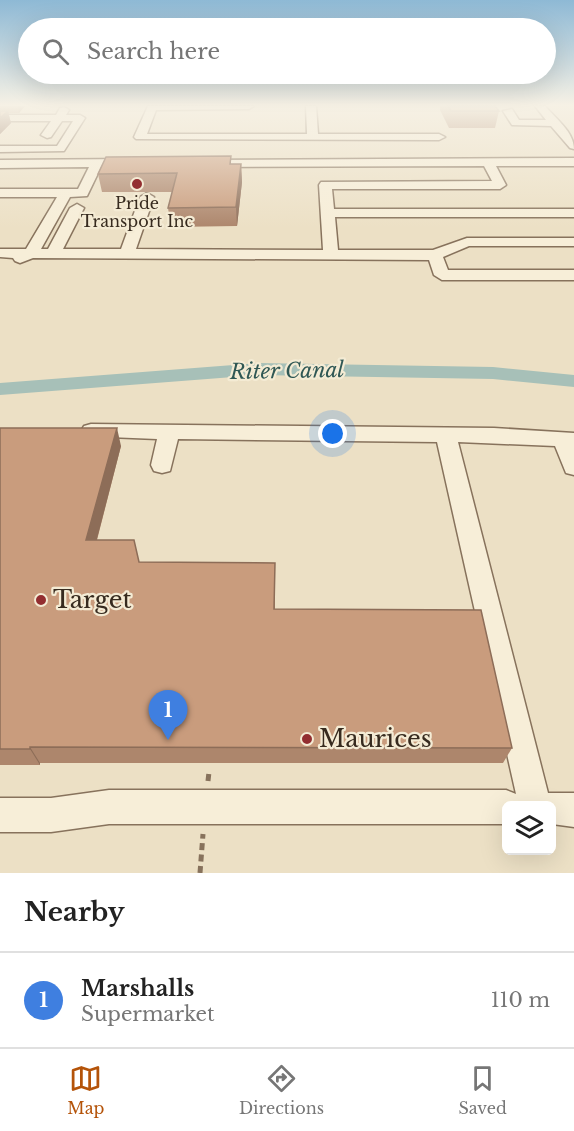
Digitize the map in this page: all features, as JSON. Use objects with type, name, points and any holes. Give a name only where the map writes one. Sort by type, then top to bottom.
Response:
[{"type":"street","points":[[29,164],[40,147]]},
{"type":"street","points":[[331,255],[325,185],[500,185],[488,162]]},
{"type":"street","points":[[192,163],[574,162]]},
{"type":"street","points":[[0,193],[82,193],[83,179],[97,163]]},
{"type":"street","points":[[0,164],[144,163]]},
{"type":"street","points":[[418,185],[428,213]]},
{"type":"street","points":[[0,267],[31,253],[66,193]]},
{"type":"street","points":[[127,254],[147,197]]},
{"type":"street","points":[[53,254],[77,208]]},
{"type":"street","points":[[328,213],[574,213]]},
{"type":"street","points":[[0,253],[435,255],[467,242],[574,242]]},
{"type":"street","points":[[435,255],[442,275],[574,275]]},
{"type":"street","points":[[68,431],[446,435],[569,440],[574,467]]},
{"type":"street","points":[[162,465],[169,431]]},
{"type":"street","points":[[446,435],[534,801]]},
{"type":"street","points":[[0,815],[51,815],[109,807],[502,807]]},
{"type":"street","points":[[556,808],[574,810]]},
{"type":"path","points":[[208,781],[209,772]]},
{"type":"path","points":[[200,873],[203,834]]},
{"type":"building","points":[[231,156],[230,164],[241,164],[236,207],[168,208],[177,173],[98,174],[106,157]]},
{"type":"building","points":[[0,428],[117,428],[86,540],[134,540],[139,562],[275,563],[274,609],[481,610],[512,748],[30,747],[30,749],[0,749]]},
{"type":"waterway","name":"Riter Canal","points":[[0,389],[258,369],[493,373],[574,381]]},
{"type":"place","name":"Pride Transport Inc","points":[[137,184]]},
{"type":"place","name":"Target","points":[[41,600]]},
{"type":"place","name":"Maurices","points":[[307,739]]},
{"type":"place","name":"Marshalls","points":[[168,740]]}]
